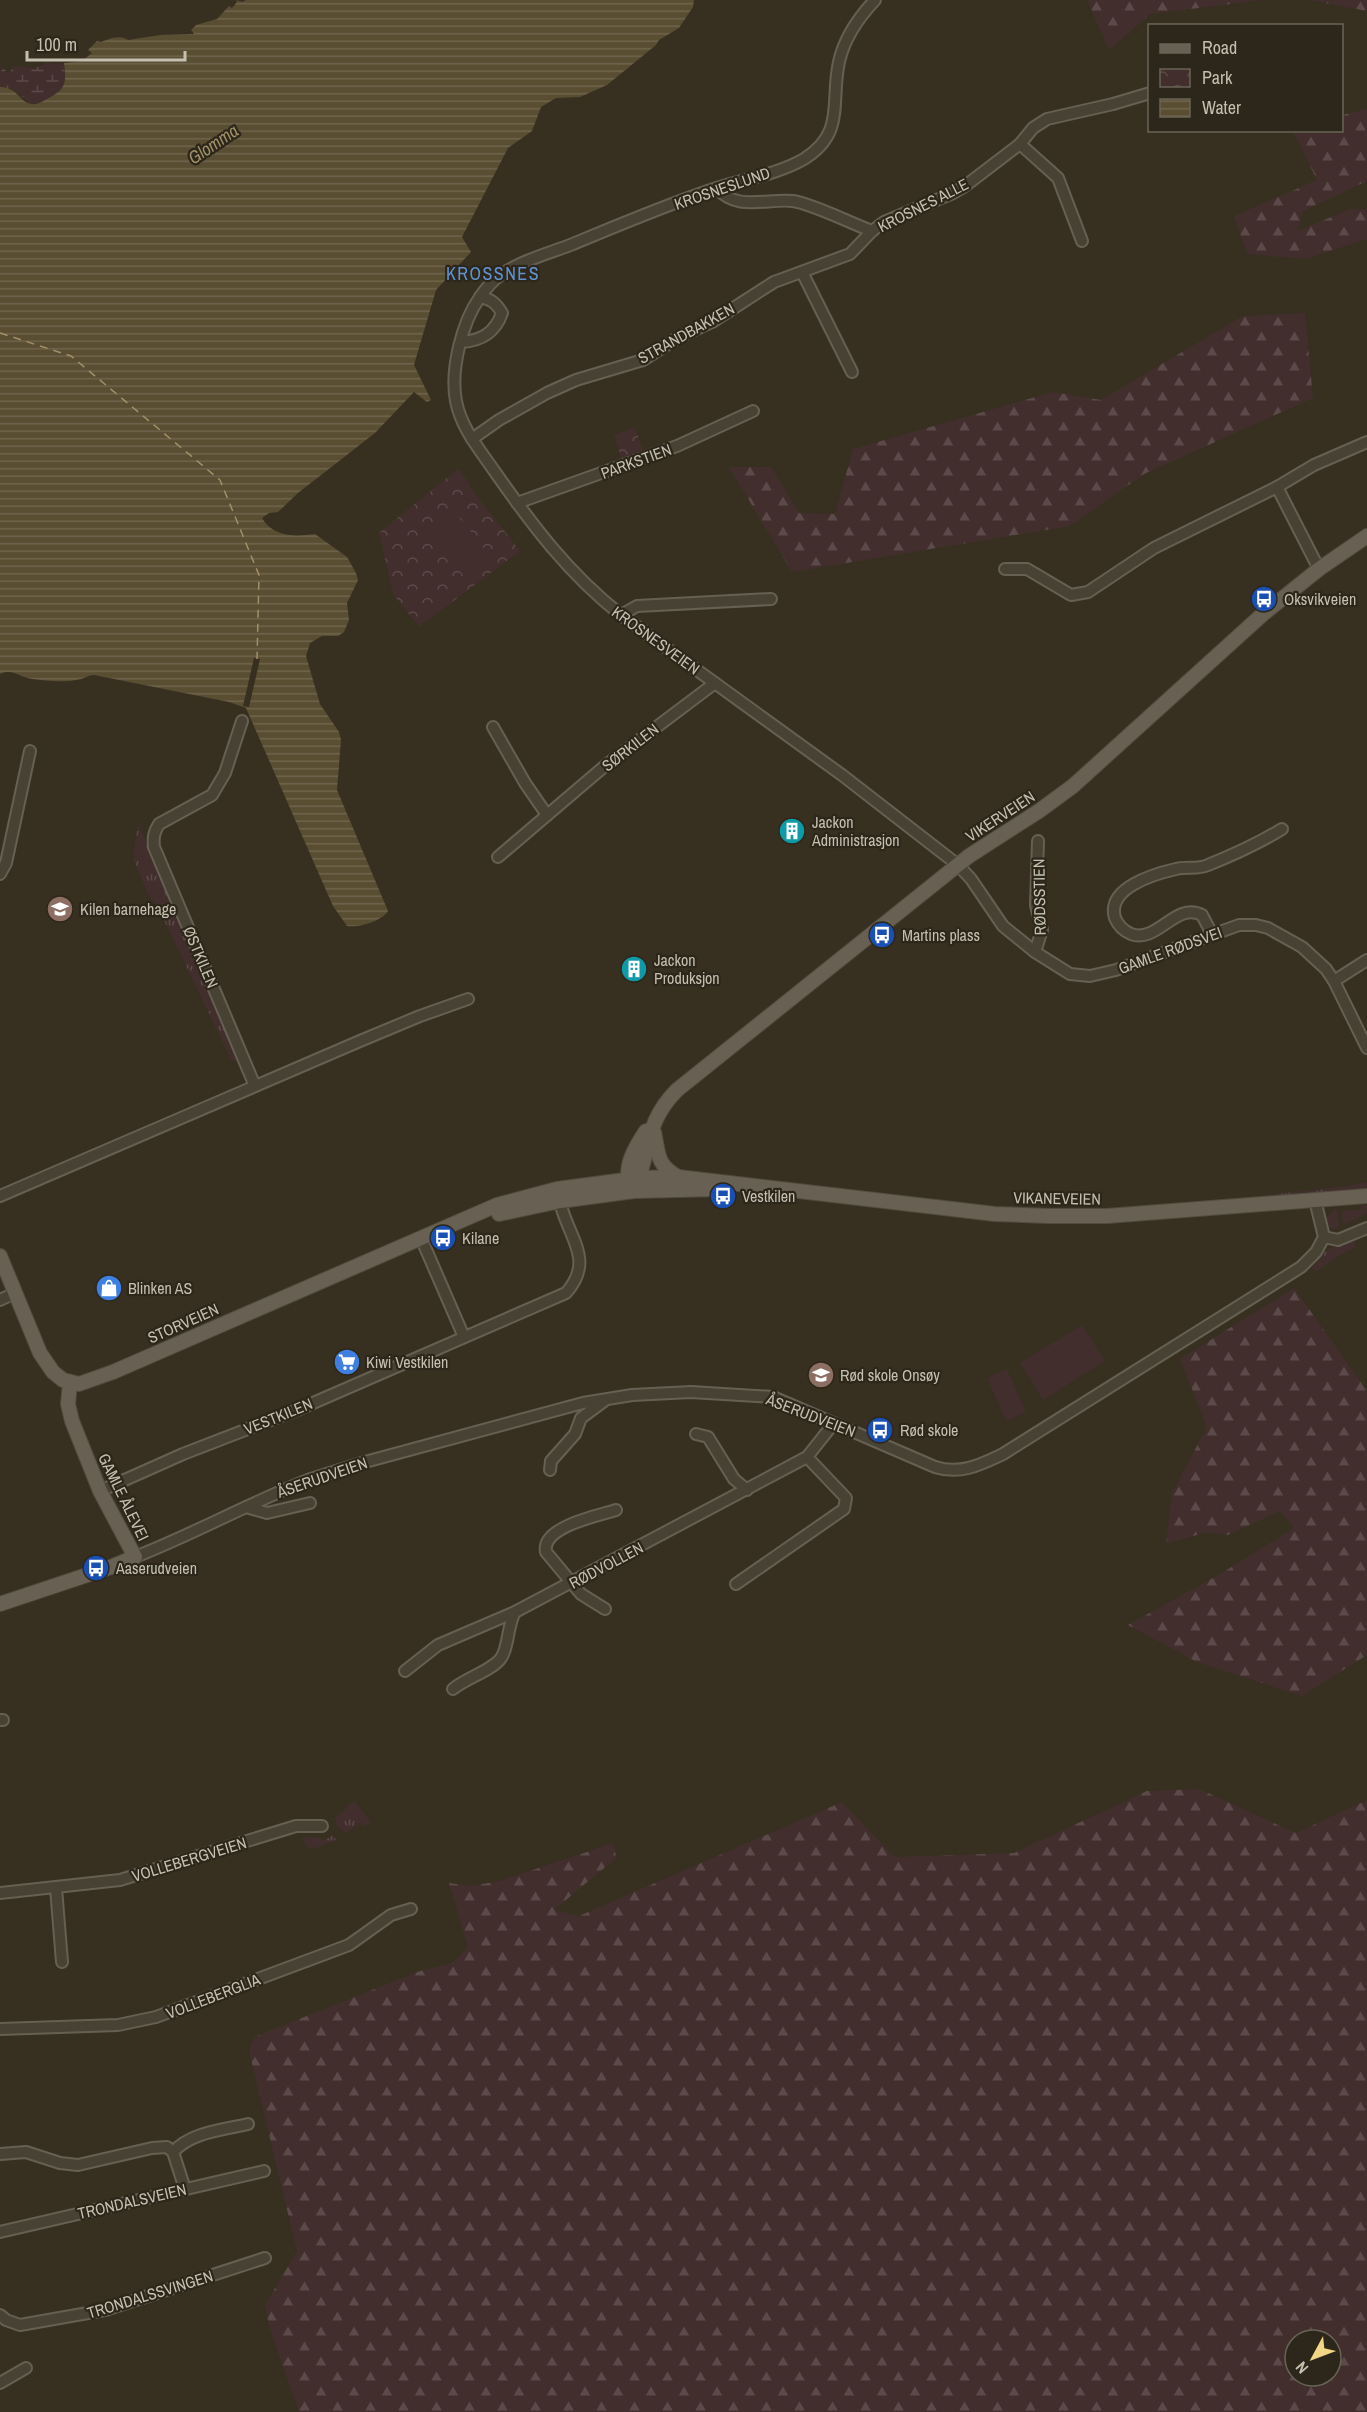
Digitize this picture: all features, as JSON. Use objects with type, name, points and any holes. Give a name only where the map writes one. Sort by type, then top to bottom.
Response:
[{"type":"main road","name":"VIKERVEIEN","points":[[634,1183],[653,1124],[663,1105],[677,1089],[958,865],[1073,786],[1241,633],[1319,569],[1367,536]]},
{"type":"main road","points":[[653,1124],[660,1162],[678,1177]]},
{"type":"main road","name":"VIKANEVEIEN","points":[[634,1183],[678,1177],[995,1214],[1048,1216],[1107,1216],[1367,1196]]},
{"type":"main road","name":"VIKANEVEIEN","points":[[634,1183],[732,1189],[747,1186]]},
{"type":"main road","name":"STORVEIEN","points":[[70,1383],[79,1384],[102,1376],[444,1229],[477,1222],[504,1212],[634,1183]]},
{"type":"main road","points":[[0,1256],[46,1363],[57,1376],[70,1383]]},
{"type":"main road","name":"GAMLE ÅLEVEI","points":[[0,1604],[135,1557],[100,1491],[69,1412],[70,1383]]},
{"type":"street","name":"KROSNESLUND","points":[[480,297],[492,281],[525,263],[624,222],[717,188],[791,165],[812,153],[823,144],[832,129],[836,114],[837,78],[843,49],[857,23],[875,0]]},
{"type":"street","name":"KROSNES ALLE","points":[[717,188],[731,198],[746,203],[787,201],[802,203],[872,231],[897,216],[953,193],[1020,144],[1033,128],[1047,119],[1148,93]]},
{"type":"street","points":[[1020,144],[1059,178],[1082,241]]},
{"type":"street","name":"STRANDBAKKEN","points":[[472,439],[499,420],[547,393],[576,380],[643,360],[677,338],[718,318],[763,288],[850,254],[872,231]]},
{"type":"street","points":[[802,272],[852,372]]},
{"type":"street","points":[[461,342],[474,341],[485,336],[499,321],[502,313],[497,305],[490,299],[480,297]]},
{"type":"street","name":"KROSNESVEIEN","points":[[480,297],[465,322],[454,383],[460,418],[517,503],[570,570],[594,594],[621,615],[889,810],[958,865]]},
{"type":"street","name":"PARKSTIEN","points":[[517,503],[677,446],[753,411]]},
{"type":"street","points":[[1005,569],[1027,569],[1071,595],[1088,592],[1154,548],[1277,487],[1314,465],[1367,442]]},
{"type":"street","points":[[1277,487],[1319,569]]},
{"type":"street","points":[[621,615],[637,606],[771,599]]},
{"type":"street","name":"SØRKILEN","points":[[498,857],[638,740],[715,683]]},
{"type":"street","name":"ØSTKILEN","points":[[242,722],[225,773],[212,795],[159,824],[153,839],[154,847],[255,1086]]},
{"type":"street","points":[[494,727],[525,783],[547,815]]},
{"type":"street","points":[[0,874],[6,863],[30,751]]},
{"type":"street","points":[[1212,934],[1202,915],[1190,912],[1176,917],[1151,933],[1134,935],[1121,928],[1116,921],[1114,908],[1116,900],[1128,887],[1139,882],[1176,869],[1205,866],[1282,829]]},
{"type":"street","name":"RØDSSTIEN","points":[[1035,952],[1042,930],[1036,905],[1038,841]]},
{"type":"street","name":"GAMLE RØDSVEI","points":[[958,865],[971,879],[1003,926],[1035,952],[1070,974],[1090,976],[1116,970],[1239,925],[1268,928],[1312,954],[1334,981],[1367,1048]]},
{"type":"street","points":[[1334,981],[1367,960]]},
{"type":"street","points":[[0,1196],[420,1016],[468,999]]},
{"type":"street","points":[[1316,1200],[1324,1237],[1338,1240],[1367,1228]]},
{"type":"street","name":"VESTKILEN","points":[[100,1491],[556,1299],[572,1286],[579,1277],[581,1267],[578,1252],[566,1225],[561,1206]]},
{"type":"street","name":"ÅSERUDVEIEN","points":[[135,1557],[308,1480],[557,1409],[632,1395],[691,1392],[758,1395],[787,1402],[941,1469],[957,1471],[973,1467],[1009,1451],[1287,1278],[1311,1259],[1324,1237]]},
{"type":"street","points":[[421,1238],[464,1337]]},
{"type":"street","points":[[0,1300],[15,1293]]},
{"type":"street","points":[[550,1470],[551,1461],[575,1434],[584,1415],[606,1399]]},
{"type":"street","name":"RØDVOLLEN","points":[[405,1671],[438,1645],[571,1584],[807,1457],[834,1423]]},
{"type":"street","points":[[696,1434],[708,1437],[734,1479],[747,1490]]},
{"type":"street","points":[[736,1584],[844,1509],[846,1498],[807,1457]]},
{"type":"street","points":[[246,1507],[267,1513],[310,1503]]},
{"type":"street","points":[[605,1609],[581,1594],[571,1584],[546,1552],[546,1542],[559,1530],[616,1510]]},
{"type":"street","points":[[453,1689],[500,1659],[505,1649],[508,1627],[514,1612]]},
{"type":"street","name":"VOLLEBERGVEIEN","points":[[0,1893],[120,1880],[296,1826],[322,1826]]},
{"type":"street","points":[[56,1888],[62,1962]]},
{"type":"street","name":"VOLLEBERGLIA","points":[[0,2029],[118,2025],[156,2018],[349,1945],[391,1915],[411,1908]]},
{"type":"street","points":[[173,2152],[182,2143],[199,2136],[248,2124]]},
{"type":"street","points":[[0,2154],[26,2152],[60,2163],[78,2165],[167,2146],[173,2152],[185,2189]]},
{"type":"street","name":"TRONDALSVEIEN","points":[[0,2232],[264,2171]]},
{"type":"street","name":"TRONDALSSVINGEN","points":[[0,2315],[20,2325],[105,2310],[265,2258]]},
{"type":"street","points":[[0,2383],[26,2368]]},
{"type":"green space","points":[[1087,0],[1263,0],[1150,14],[1109,50]]},
{"type":"green space","points":[[1309,0],[1367,0],[1367,11]]},
{"type":"green space","points":[[46,62],[64,63],[64,84],[50,98],[31,104],[13,89],[0,87],[0,70],[5,68],[6,73],[10,72],[13,66],[35,68]]},
{"type":"green space","points":[[1367,109],[1367,181],[1303,211],[1297,231],[1351,209],[1367,209],[1367,239],[1305,259],[1247,254],[1234,216],[1317,180],[1293,132],[1343,132],[1343,115]]},
{"type":"green space","points":[[1305,313],[1313,398],[1144,474],[1070,526],[792,572],[729,467],[771,467],[799,513],[835,514],[853,449],[1053,392],[1101,400],[1243,316]]},
{"type":"green space","points":[[635,428],[644,454],[622,461],[614,435]]},
{"type":"green space","points":[[459,468],[473,491],[520,551],[419,627],[393,594],[379,533]]},
{"type":"green space","points":[[454,511],[494,561],[468,581],[428,532]]},
{"type":"green space","points":[[138,824],[173,904],[160,911],[148,894],[133,858]]},
{"type":"green space","points":[[168,916],[180,919],[239,1061],[232,1061],[163,918]]},
{"type":"green space","points":[[1367,1182],[1367,1189],[1269,1197],[1268,1195],[1348,1186]]},
{"type":"green space","points":[[1367,1205],[1367,1213],[1346,1224],[1343,1223],[1341,1213],[1343,1211],[1362,1209],[1362,1206]]},
{"type":"green space","points":[[1334,1210],[1337,1211],[1339,1226],[1336,1229],[1330,1228],[1326,1219]]},
{"type":"green space","points":[[1353,1240],[1356,1247],[1317,1271],[1312,1268],[1328,1249]]},
{"type":"green space","points":[[1294,1288],[1367,1391],[1367,1655],[1302,1696],[1197,1662],[1128,1625],[1222,1573],[1294,1528],[1280,1511],[1228,1535],[1207,1532],[1166,1544],[1172,1493],[1207,1427],[1180,1359]]},
{"type":"green space","points":[[1082,1325],[1105,1361],[1043,1400],[1020,1363]]},
{"type":"green space","points":[[1007,1369],[1026,1412],[1006,1421],[987,1378]]},
{"type":"green space","points":[[1199,1789],[1296,1833],[1367,1800],[1367,2412],[299,2412],[269,2326],[265,2305],[297,2251],[249,2051],[254,2037],[420,1971],[452,1963],[468,1947],[449,1883],[471,1886],[500,1881],[614,1843],[616,1858],[554,1910],[579,1916],[842,1802],[894,1857],[1014,1853],[1147,1791]]},
{"type":"green space","points":[[354,1801],[371,1822],[365,1826],[360,1823],[346,1833],[337,1827],[335,1817]]},
{"type":"green space","points":[[333,1835],[336,1840],[316,1848],[307,1847],[303,1839],[307,1836],[325,1840]]},
{"type":"water","name":"Glomma","points":[[236,0],[242,2],[246,0],[694,0],[693,7],[679,28],[659,40],[656,45],[607,85],[580,97],[556,98],[541,107],[532,131],[508,148],[462,237],[471,252],[436,290],[414,365],[431,400],[427,402],[414,392],[375,433],[298,493],[278,512],[269,513],[262,518],[278,532],[292,535],[315,534],[347,557],[358,580],[347,603],[349,620],[344,632],[338,636],[322,636],[310,643],[306,656],[320,704],[339,732],[341,740],[337,790],[388,911],[376,921],[358,926],[347,926],[333,906],[246,708],[229,702],[94,675],[83,679],[56,681],[27,678],[12,672],[0,674],[0,87],[15,92],[27,103],[39,103],[61,90],[65,82],[64,63],[82,61],[92,53],[88,50],[97,41],[118,37],[128,40],[160,35],[194,34],[191,30],[196,25],[217,19],[229,6],[232,8]]},
{"type":"pier","points":[[254,658],[260,659],[249,707],[243,706]]},
{"type":"ferry route","points":[[0,333],[71,356],[220,480],[259,575],[257,659]]},
{"type":"place","name":"Oksvikveien","points":[[1264,599]]},
{"type":"place","name":"Jackon Administrasjon","points":[[792,831]]},
{"type":"place","name":"Kilen barnehage","points":[[60,909]]},
{"type":"place","name":"Martins plass","points":[[882,935]]},
{"type":"place","name":"Jackon Produksjon","points":[[634,969]]},
{"type":"place","name":"Vestkilen","points":[[723,1196]]},
{"type":"place","name":"Kilane","points":[[443,1238]]},
{"type":"place","name":"Blinken AS","points":[[109,1288]]},
{"type":"place","name":"Kiwi Vestkilen","points":[[347,1362]]},
{"type":"place","name":"Rød skole Onsøy","points":[[821,1375]]},
{"type":"place","name":"Rød skole","points":[[880,1430]]},
{"type":"place","name":"Aaserudveien","points":[[96,1568]]},
{"type":"district","name":"KROSSNES","points":[[493,273]]}]
